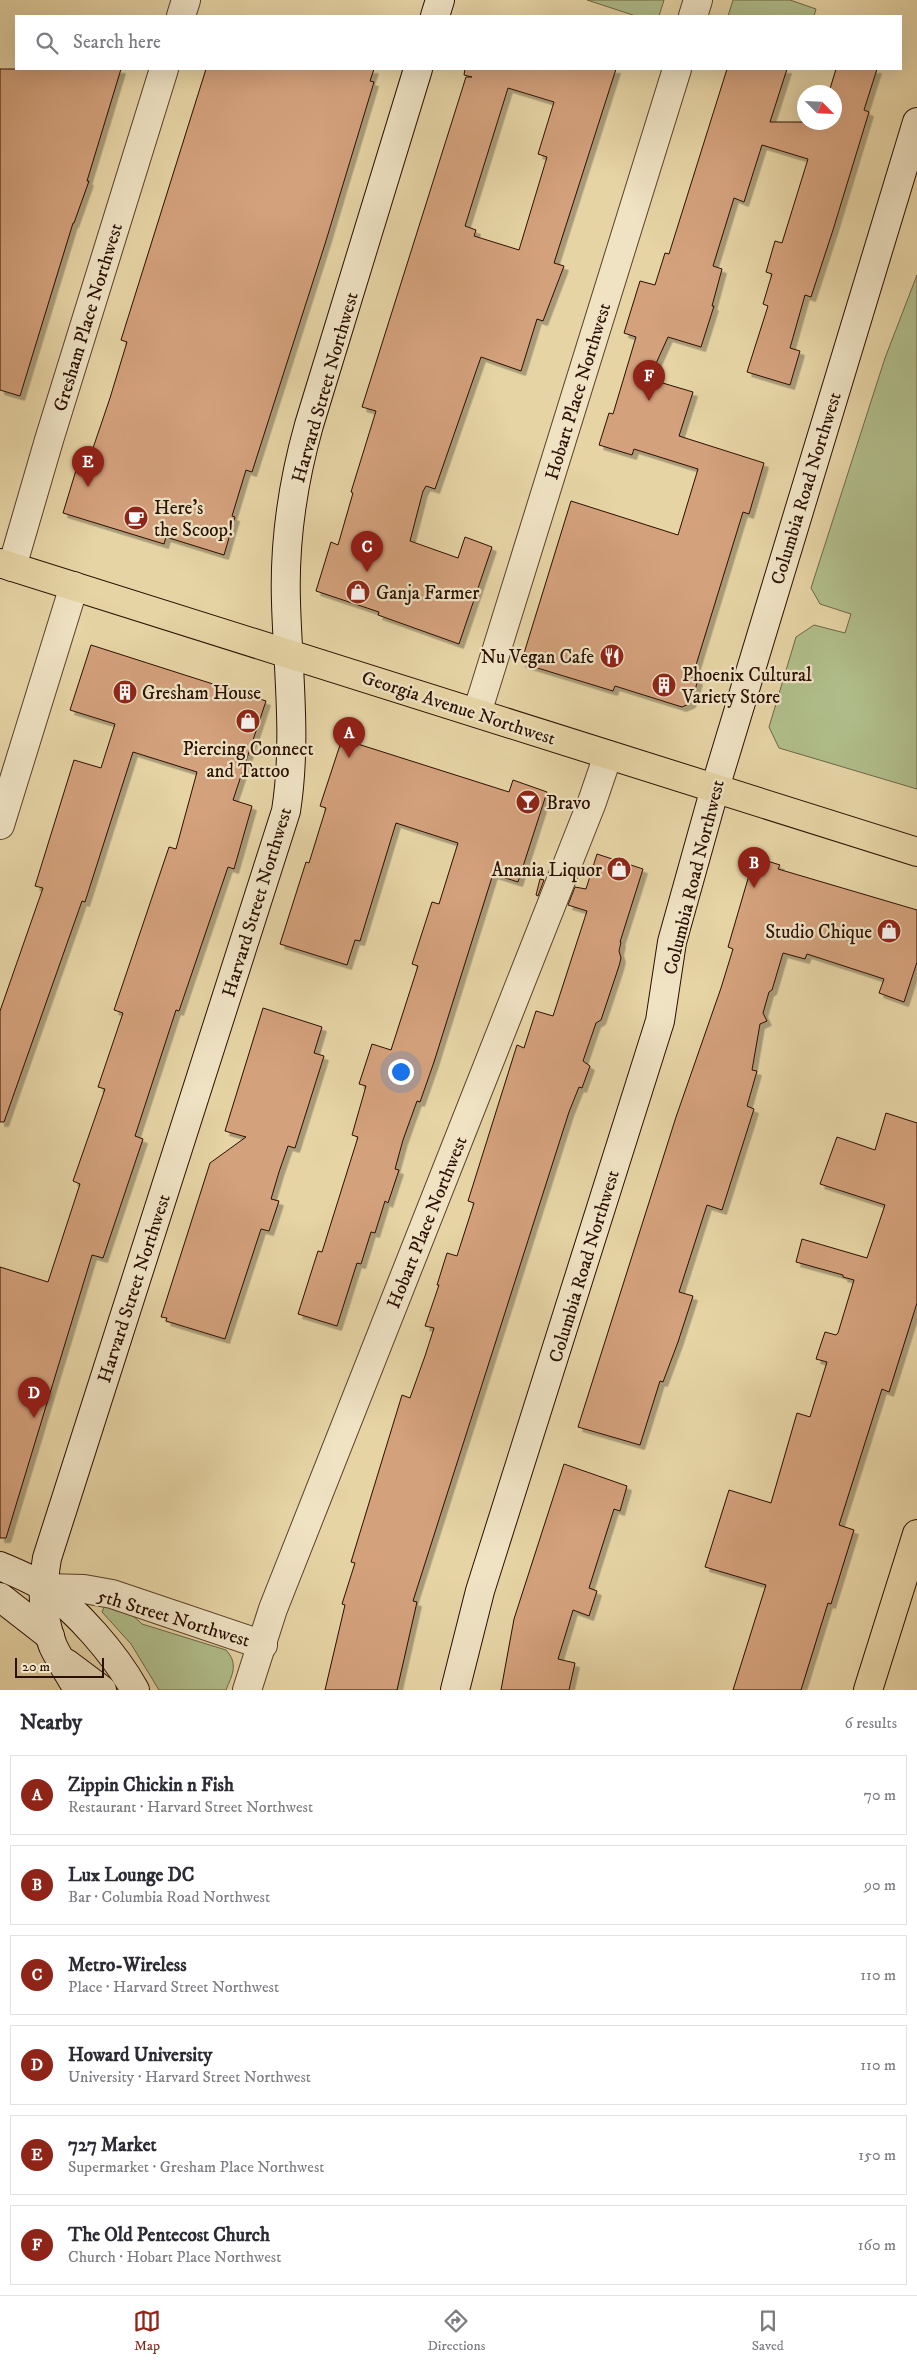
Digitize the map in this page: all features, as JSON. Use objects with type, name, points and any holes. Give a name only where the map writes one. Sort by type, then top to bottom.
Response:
[{"type":"main road","points":[[181,15],[186,0]]},
{"type":"main road","points":[[435,15],[440,0]]},
{"type":"main road","points":[[693,15],[698,0]]},
{"type":"main road","name":"Gresham Place Northwest","points":[[6,565],[49,440],[164,70]]},
{"type":"main road","name":"Harvard Street Northwest","points":[[55,1647],[44,1610],[45,1569],[283,822],[290,786],[292,752],[286,563],[298,471],[309,425],[418,70]]},
{"type":"main road","name":"Hobart Place Northwest","points":[[477,713],[677,70]]},
{"type":"main road","name":"Columbia Road Northwest","points":[[455,1690],[480,1592],[660,1021],[672,942],[715,788],[917,122]]},
{"type":"main road","name":"Georgia Avenue Northwest","points":[[6,565],[917,852]]},
{"type":"main road","points":[[0,825],[74,586]]},
{"type":"main road","name":"Hobart Place Northwest","points":[[247,1690],[273,1609],[589,811],[608,754]]},
{"type":"main road","points":[[868,1690],[917,1534]]},
{"type":"main road","name":"5th Street Northwest","points":[[0,1566],[44,1588],[84,1589],[112,1594],[263,1645]]},
{"type":"main road","points":[[44,1588],[69,1610],[105,1648],[135,1690]]},
{"type":"main road","points":[[0,1597],[102,1690]]},
{"type":"main road","points":[[55,1647],[78,1690]]},
{"type":"green space","points":[[587,0],[664,0],[659,15],[633,15]]},
{"type":"green space","points":[[733,0],[790,0],[816,9],[814,15],[728,15]]},
{"type":"green space","points":[[917,275],[917,789],[779,748],[769,727],[796,637],[814,625],[845,633],[851,614],[820,604],[811,588],[885,358]]},
{"type":"green space","points":[[105,1605],[131,1614],[142,1624],[226,1650],[232,1660],[233,1670],[226,1690],[159,1690],[131,1644],[102,1612]]},
{"type":"building","points":[[0,69],[121,70],[87,181],[89,181],[73,223],[20,396],[0,390]]},
{"type":"building","points":[[206,70],[374,70],[370,81],[374,82],[325,244],[252,472],[246,470],[232,516],[235,517],[224,555],[166,537],[164,544],[63,513],[77,467],[81,468],[85,452],[91,454],[110,398],[127,342],[121,340]]},
{"type":"building","points":[[465,70],[616,70],[554,263],[564,266],[543,321],[537,319],[521,371],[481,357],[435,489],[426,486],[423,491],[410,541],[458,558],[465,537],[492,547],[459,644],[378,615],[379,612],[316,591],[331,542],[338,545],[353,493],[351,492],[376,411],[362,407],[466,77],[472,77],[464,75]],"holes":[[[508,88],[554,102],[538,154],[547,157],[519,250],[474,236],[476,230],[465,226]]]},
{"type":"building","points":[[727,70],[787,70],[770,122],[797,122],[797,130],[842,130],[842,85],[831,85],[836,70],[877,70],[864,110],[869,112],[833,230],[811,297],[805,295],[790,348],[800,351],[790,385],[747,372],[768,306],[763,304],[772,274],[766,272],[775,241],[782,243],[808,159],[762,145],[744,202],[734,198],[713,266],[722,269],[712,306],[714,306],[701,347],[668,337],[649,379],[693,392],[679,436],[764,463],[749,514],[743,512],[692,678],[698,680],[691,703],[682,707],[615,686],[613,691],[521,663],[571,501],[678,535],[698,469],[634,449],[632,455],[599,445],[609,413],[613,414],[636,337],[624,333],[640,281],[655,285],[665,253],[669,254]]},
{"type":"building","points":[[91,645],[266,701],[233,800],[252,806],[234,869],[228,867],[179,1011],[176,1010],[135,1136],[143,1139],[103,1258],[92,1255],[6,1538],[0,1538],[0,1267],[48,1282],[80,1184],[73,1181],[105,1089],[98,1087],[123,1013],[114,1010],[169,847],[176,849],[197,772],[133,752],[85,902],[82,901],[4,1122],[0,1122],[0,1011],[43,888],[35,886],[74,760],[101,768],[115,724],[70,710]]},
{"type":"building","points":[[342,739],[509,792],[513,780],[547,792],[518,882],[493,874],[434,1062],[420,1102],[417,1101],[403,1140],[395,1169],[399,1170],[388,1203],[385,1201],[375,1233],[371,1232],[361,1264],[357,1263],[337,1326],[298,1314],[318,1251],[322,1252],[358,1137],[352,1135],[366,1086],[359,1084],[372,1044],[391,1050],[418,966],[412,964],[432,902],[439,904],[458,843],[396,823],[360,941],[355,940],[347,965],[280,944],[306,862],[309,863],[326,808],[320,806]]},
{"type":"building","points":[[597,854],[643,869],[620,942],[619,951],[621,958],[619,966],[601,1020],[596,1023],[583,1061],[590,1066],[582,1088],[579,1087],[569,1112],[413,1601],[417,1602],[397,1690],[325,1690],[345,1605],[342,1604],[355,1563],[351,1562],[402,1395],[410,1398],[434,1328],[425,1326],[439,1285],[437,1285],[447,1253],[457,1256],[474,1203],[468,1201],[517,1045],[524,1048],[536,1011],[553,1016],[587,911],[568,905],[575,887],[586,889]]},
{"type":"building","points":[[761,859],[780,865],[778,869],[917,910],[917,962],[904,1002],[879,993],[884,979],[807,954],[805,959],[783,953],[763,1013],[767,1021],[760,1024],[752,1070],[757,1071],[747,1106],[754,1109],[722,1210],[707,1205],[679,1292],[693,1296],[663,1382],[660,1381],[640,1445],[578,1427],[676,1117],[721,988],[733,949],[728,947],[752,865]]},
{"type":"building","points":[[540,879],[544,880],[538,896],[536,895]]},
{"type":"building","points":[[263,1008],[322,1027],[314,1053],[324,1056],[295,1148],[288,1146],[279,1172],[271,1199],[279,1201],[269,1231],[261,1229],[225,1339],[166,1321],[167,1318],[161,1317],[210,1163],[246,1137],[225,1131]]},
{"type":"building","points":[[886,1113],[917,1123],[917,1303],[889,1392],[882,1389],[839,1525],[854,1530],[831,1604],[828,1603],[801,1690],[733,1690],[766,1585],[705,1567],[729,1490],[771,1503],[797,1413],[810,1417],[827,1362],[816,1359],[825,1332],[836,1335],[838,1333],[854,1280],[843,1277],[843,1275],[796,1262],[802,1239],[867,1258],[885,1205],[820,1184],[837,1137],[875,1150]]},
{"type":"building","points":[[564,1464],[627,1486],[620,1511],[614,1509],[589,1588],[597,1591],[589,1616],[573,1610],[558,1659],[575,1663],[569,1690],[501,1690],[514,1619]]},
{"type":"place","name":"The Old Pentecost Church","points":[[649,401]]},
{"type":"place","name":"727 Market","points":[[88,487]]},
{"type":"place","name":"Here's the Scoop!","points":[[136,518]]},
{"type":"place","name":"Metro-Wireless","points":[[367,572]]},
{"type":"place","name":"Ganja Farmer","points":[[358,592]]},
{"type":"place","name":"Nu Vegan Cafe","points":[[612,656]]},
{"type":"place","name":"Phoenix Cultural Variety Store","points":[[664,685]]},
{"type":"place","name":"Gresham House","points":[[125,692]]},
{"type":"place","name":"Piercing Connect and Tattoo","points":[[248,721]]},
{"type":"place","name":"Zippin Chickin n Fish","points":[[349,758]]},
{"type":"place","name":"Bravo","points":[[528,802]]},
{"type":"place","name":"Anania Liquor","points":[[619,869]]},
{"type":"place","name":"Lux Lounge DC","points":[[754,888]]},
{"type":"place","name":"Studio Chique","points":[[889,931]]},
{"type":"place","name":"Howard University","points":[[34,1418]]}]
